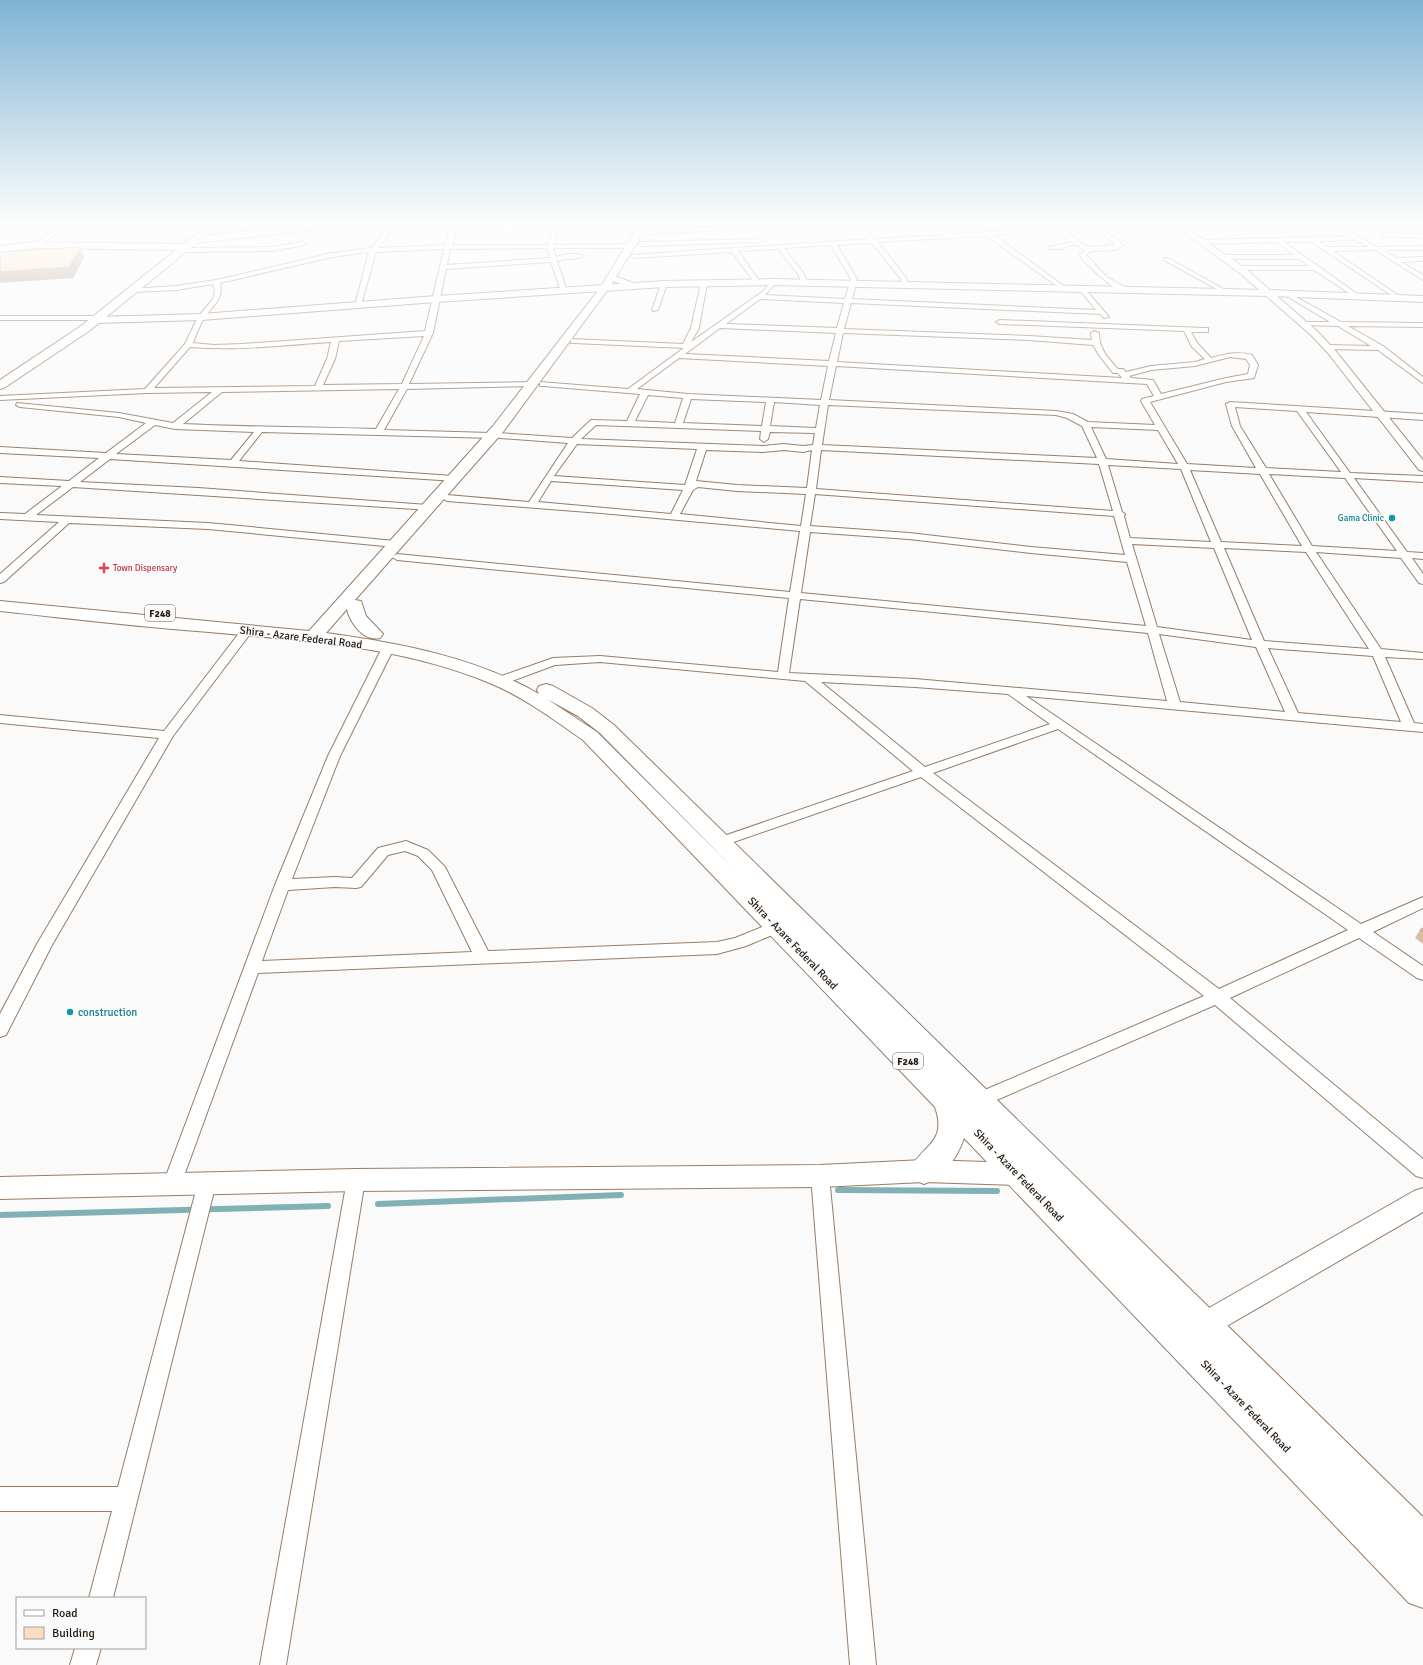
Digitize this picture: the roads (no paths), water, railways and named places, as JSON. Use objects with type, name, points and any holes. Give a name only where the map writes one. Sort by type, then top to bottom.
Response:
[{"type":"main road","points":[[0,385],[29,368],[115,301]]},
{"type":"main road","points":[[0,377],[94,318],[118,301]]},
{"type":"main road","points":[[94,318],[201,317],[414,301]]},
{"type":"main road","points":[[538,384],[600,301]]},
{"type":"main road","points":[[396,550],[447,498],[574,341],[601,301]]},
{"type":"main road","points":[[333,623],[396,550],[428,508],[453,479],[496,436]]},
{"type":"main road","name":"Shira - Azare Federal Road","points":[[0,594],[172,614],[286,624],[333,623],[381,641],[467,669],[510,678],[584,712],[607,729],[1423,1543]]},
{"type":"main road","name":"Shira - Azare Federal Road","points":[[0,606],[247,630],[333,623]]},
{"type":"main road","points":[[286,624],[313,619],[333,623],[358,618],[381,641]]},
{"type":"main road","name":"Shira - Azare Federal Road","points":[[510,678],[590,736],[1423,1589]]},
{"type":"main road","points":[[924,1171],[940,1158],[950,1138],[952,1120],[946,1100]]},
{"type":"street","points":[[147,391],[188,345],[201,317],[215,301]]},
{"type":"street","points":[[358,305],[359,301]]},
{"type":"street","points":[[378,433],[405,385],[425,344],[429,333],[436,301]]},
{"type":"street","points":[[656,310],[659,301]]},
{"type":"street","points":[[688,347],[695,328],[700,301]]},
{"type":"street","points":[[628,392],[647,376],[678,356],[688,347],[754,301]]},
{"type":"street","points":[[783,676],[824,403],[848,301]]},
{"type":"street","points":[[863,301],[1104,312]]},
{"type":"street","points":[[1093,301],[1104,312],[1112,327]]},
{"type":"street","points":[[1277,301],[1305,324],[1328,347],[1423,468]]},
{"type":"street","points":[[1298,301],[1380,348],[1423,381]]},
{"type":"street","points":[[0,318],[94,318]]},
{"type":"street","points":[[1000,322],[1095,327],[1205,330]]},
{"type":"street","points":[[1305,324],[1423,324]]},
{"type":"street","points":[[719,326],[1029,338],[1096,343]]},
{"type":"street","points":[[1095,327],[1096,343],[1101,353],[1116,371],[1120,371],[1125,377]]},
{"type":"street","points":[[1187,330],[1195,345],[1209,360]]},
{"type":"street","points":[[188,345],[214,347],[242,346],[429,333]]},
{"type":"street","points":[[319,386],[331,359],[335,340]]},
{"type":"street","points":[[574,341],[688,347]]},
{"type":"street","points":[[1328,347],[1380,348]]},
{"type":"street","points":[[1125,377],[1151,368],[1195,364],[1230,355],[1242,355],[1249,357],[1254,365],[1251,376],[1226,380],[1145,401],[1184,468],[1260,644],[1294,717]]},
{"type":"street","points":[[678,356],[832,365],[1125,377],[1150,382],[1158,397]]},
{"type":"street","points":[[0,398],[147,391],[319,386],[538,384],[688,396],[1056,413],[1070,416],[1086,424],[1162,428]]},
{"type":"street","points":[[175,426],[221,389]]},
{"type":"street","points":[[630,424],[635,408],[640,404],[645,393]]},
{"type":"street","points":[[678,426],[688,396]]},
{"type":"street","points":[[10,397],[5,403],[154,421],[175,426],[260,430],[301,429],[378,433],[496,436],[763,450],[784,447],[803,449],[818,447],[1050,458],[1184,468],[1423,479]]},
{"type":"street","points":[[763,450],[771,399]]},
{"type":"street","points":[[1409,727],[1377,652],[1309,549],[1236,426],[1230,404],[1423,417]]},
{"type":"street","points":[[1300,409],[1423,581]]},
{"type":"street","points":[[26,518],[154,421]]},
{"type":"street","points":[[532,504],[574,441],[587,426],[594,422],[820,431]]},
{"type":"street","points":[[1086,424],[1103,462],[1120,514],[1131,559],[1154,630],[1176,706]]},
{"type":"street","points":[[233,463],[260,430]]},
{"type":"street","points":[[674,517],[689,488],[702,447]]},
{"type":"street","points":[[0,450],[233,463],[453,479]]},
{"type":"street","points":[[549,478],[689,488],[696,484],[1120,514]]},
{"type":"street","points":[[0,480],[198,491],[428,508]]},
{"type":"street","points":[[447,498],[532,504],[806,529],[908,536],[1031,550],[1131,559]]},
{"type":"street","points":[[0,516],[208,526],[396,550],[796,595],[1154,630],[1260,644],[1423,656]]},
{"type":"street","points":[[0,580],[65,522],[65,520]]},
{"type":"street","points":[[1126,541],[1309,549],[1423,556]]},
{"type":"street","points":[[0,1030],[45,944],[167,735],[247,630]]},
{"type":"street","points":[[172,1184],[282,885],[381,641]]},
{"type":"street","points":[[510,678],[553,662],[600,659],[783,676],[915,683],[1011,691],[1423,728]]},
{"type":"street","points":[[808,677],[923,772],[1218,997],[1423,1170]]},
{"type":"street","points":[[1011,691],[1423,974]]},
{"type":"street","points":[[2,723],[167,735]]},
{"type":"street","points":[[720,842],[1059,725]]},
{"type":"street","points":[[282,885],[356,882],[383,851],[406,846],[423,853],[438,867],[484,958]]},
{"type":"street","points":[[979,1100],[1218,997],[1359,930],[1423,902]]},
{"type":"street","points":[[251,966],[717,948],[733,946],[745,942],[777,927]]},
{"type":"street","points":[[0,1188],[172,1184],[202,1200],[356,1180],[820,1176],[924,1171],[1018,1174]]},
{"type":"street","points":[[820,1176],[863,1665]]},
{"type":"street","points":[[273,1665],[356,1180]]},
{"type":"street","points":[[101,1597],[202,1200]]},
{"type":"street","points":[[1204,1325],[1423,1200]]},
{"type":"street","points":[[0,1499],[127,1499]]},
{"type":"street","points":[[83,1665],[88,1649]]},
{"type":"waterway","points":[[838,1190],[997,1191]]},
{"type":"waterway","points":[[378,1204],[621,1195]]},
{"type":"waterway","points":[[0,1215],[328,1206]]},
{"type":"place","name":"Gama Clinic","points":[[1392,518]]},
{"type":"place","name":"Town Dispensary","points":[[104,568]]},
{"type":"place","name":"construction","points":[[70,1012]]}]
